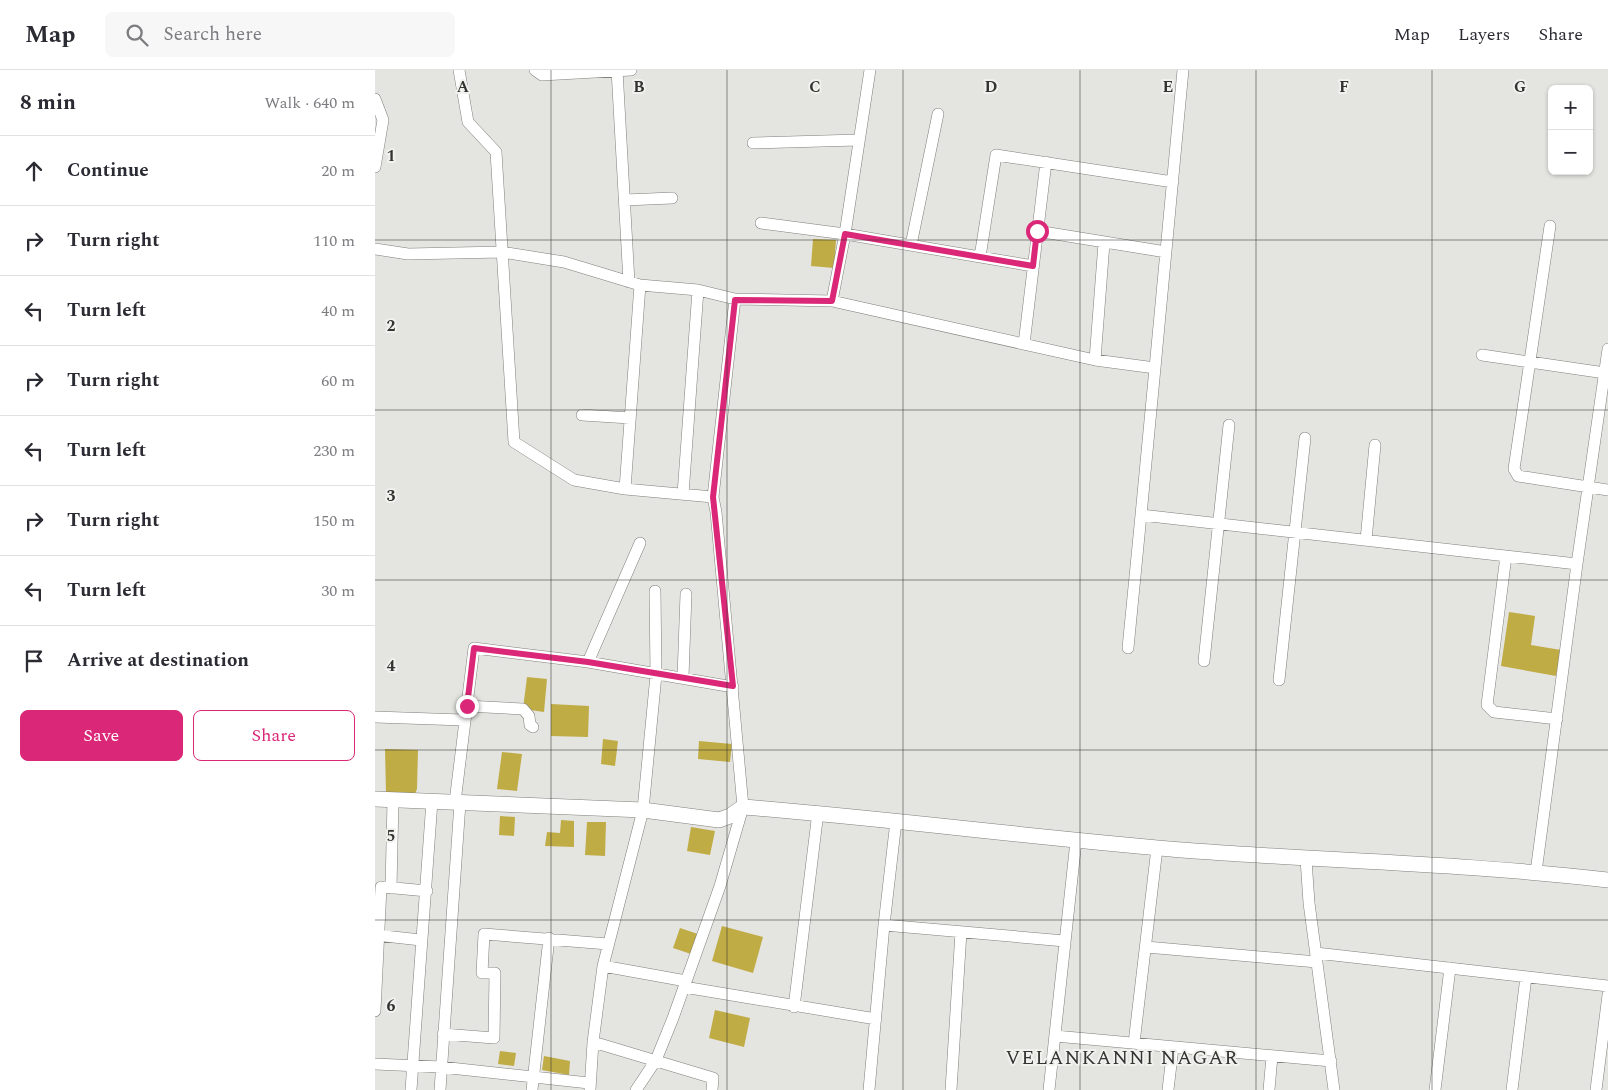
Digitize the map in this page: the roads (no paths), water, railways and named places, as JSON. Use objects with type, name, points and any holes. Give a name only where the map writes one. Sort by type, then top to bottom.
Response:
[{"type":"main road","points":[[375,799],[643,810],[719,820],[730,816],[743,807],[818,812],[1157,848],[1306,859],[1386,861],[1536,872],[1608,880]]},
{"type":"street","points":[[459,70],[469,122],[496,152],[514,442],[574,480],[625,489],[713,497]]},
{"type":"street","points":[[535,70],[542,75],[631,70]]},
{"type":"street","points":[[832,301],[845,234],[857,140],[870,70]]},
{"type":"street","points":[[1128,648],[1183,70]]},
{"type":"street","points":[[617,71],[625,200],[635,283],[630,418],[625,489]]},
{"type":"street","points":[[375,99],[383,120],[375,167]]},
{"type":"street","points":[[911,245],[938,114]]},
{"type":"street","points":[[753,143],[857,140]]},
{"type":"street","points":[[980,257],[996,155],[1173,182]]},
{"type":"street","points":[[1023,344],[1046,162]]},
{"type":"street","points":[[625,200],[672,198]]},
{"type":"street","points":[[761,223],[845,234],[1033,266]]},
{"type":"street","points":[[1550,226],[1514,465],[1515,473],[1518,476],[1608,490]]},
{"type":"street","points":[[1037,231],[1104,244],[1166,252]]},
{"type":"street","points":[[1095,360],[1104,244]]},
{"type":"street","points":[[375,249],[409,254],[502,252],[564,262],[635,283],[698,290],[735,300],[832,301],[1095,360],[1155,368]]},
{"type":"street","points":[[683,494],[698,290]]},
{"type":"street","points":[[636,1090],[656,1060],[685,984],[720,886],[743,807],[733,686],[713,497],[735,300]]},
{"type":"street","points":[[1536,872],[1608,350]]},
{"type":"street","points":[[1482,355],[1605,373]]},
{"type":"street","points":[[582,414],[630,418]]},
{"type":"street","points":[[1204,661],[1229,425]]},
{"type":"street","points":[[1279,680],[1305,438]]},
{"type":"street","points":[[1366,540],[1375,445]]},
{"type":"street","points":[[1141,516],[1577,564]]},
{"type":"street","points":[[588,662],[640,543]]},
{"type":"street","points":[[1506,556],[1487,705],[1494,712],[1557,720]]},
{"type":"street","points":[[375,1064],[441,1067],[534,1075],[589,1086],[603,966],[643,810],[656,675],[655,591]]},
{"type":"street","points":[[683,677],[687,594]]},
{"type":"street","points":[[440,1090],[463,720],[467,706],[474,648],[588,662],[656,675],[683,677],[733,686]]},
{"type":"street","points":[[467,706],[523,710],[529,716],[530,724],[533,727]]},
{"type":"street","points":[[375,717],[463,720]]},
{"type":"street","points":[[375,1011],[377,935],[393,800]]},
{"type":"street","points":[[411,1090],[421,940],[427,891],[432,801]]},
{"type":"street","points":[[794,1007],[818,812]]},
{"type":"street","points":[[869,1090],[884,924],[896,821]]},
{"type":"street","points":[[1049,1090],[1077,841]]},
{"type":"street","points":[[1134,1043],[1157,848]]},
{"type":"street","points":[[1306,859],[1316,957],[1334,1090]]},
{"type":"street","points":[[382,887],[427,891]]},
{"type":"street","points":[[884,924],[1065,941]]},
{"type":"street","points":[[951,1090],[961,932]]},
{"type":"street","points":[[443,1034],[495,1038],[495,973],[482,973],[484,934],[608,944]]},
{"type":"street","points":[[377,935],[421,940]]},
{"type":"street","points":[[532,1090],[549,938]]},
{"type":"street","points":[[1146,946],[1450,968],[1608,986]]},
{"type":"street","points":[[603,966],[794,1007],[876,1019]]},
{"type":"street","points":[[1435,1090],[1450,968]]},
{"type":"street","points":[[1512,1090],[1526,977]]},
{"type":"street","points":[[1596,1090],[1608,995]]},
{"type":"street","points":[[1055,1036],[1331,1061]]},
{"type":"street","points":[[593,1042],[713,1078],[713,1090]]},
{"type":"street","points":[[1168,1090],[1173,1047]]},
{"type":"street","points":[[1269,1090],[1272,1056]]},
{"type":"district","name":"VELANKANNI NAGAR","points":[[1122,1057]]}]
